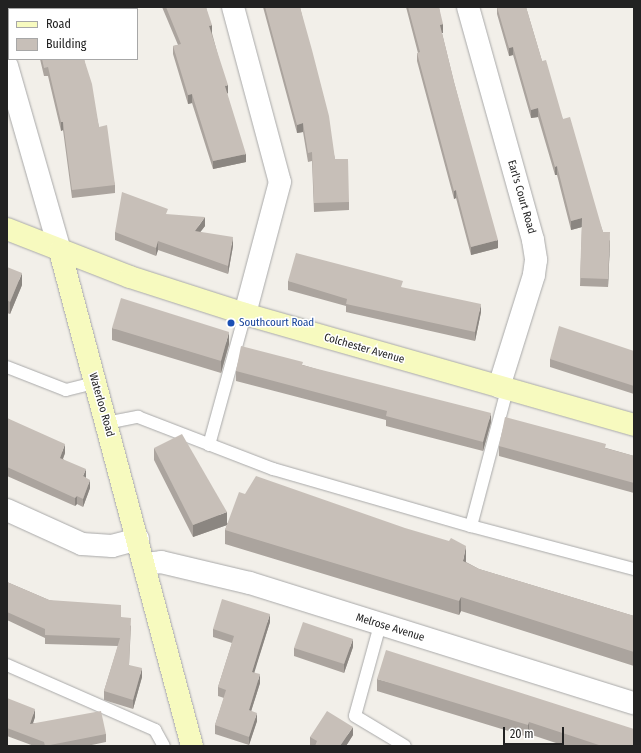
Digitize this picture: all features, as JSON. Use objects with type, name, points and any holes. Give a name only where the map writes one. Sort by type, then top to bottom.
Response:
[{"type":"street","points":[[234,7],[280,182],[245,314]]},
{"type":"street","name":"Earl's Court Road","points":[[468,7],[533,240],[536,260],[534,275],[503,389]]},
{"type":"street","name":"Waterloo Road","points":[[7,66],[60,251],[145,564],[192,746]]},
{"type":"street","name":"Colchester Avenue","points":[[7,229],[60,251],[245,314],[503,389],[634,425]]},
{"type":"street","points":[[7,510],[82,544],[112,546],[138,539]]},
{"type":"street","name":"Melrose Avenue","points":[[145,564],[161,562],[211,573],[634,704]]},
{"type":"lane","points":[[209,445],[245,314]]},
{"type":"lane","points":[[7,367],[66,390],[95,383]]},
{"type":"lane","points":[[471,526],[503,389]]},
{"type":"lane","points":[[106,423],[138,417],[273,469],[471,526],[634,569]]},
{"type":"lane","points":[[380,625],[355,716],[405,746]]},
{"type":"lane","points":[[7,665],[155,730],[164,746]]},
{"type":"building","points":[[66,7],[66,8],[31,8]]},
{"type":"building","points":[[166,7],[206,7],[212,25],[209,26],[228,85],[225,86],[246,154],[213,161],[192,94],[188,95],[173,46],[181,44]]},
{"type":"building","points":[[265,7],[300,7],[329,116],[335,159],[348,159],[349,202],[314,203],[312,152],[308,153],[303,123],[297,125]]},
{"type":"building","points":[[408,7],[439,7],[443,24],[440,25],[454,82],[498,240],[471,247],[456,190],[454,191],[417,53],[420,52]]},
{"type":"building","points":[[497,7],[526,7],[542,61],[546,60],[563,119],[570,117],[603,232],[610,232],[608,279],[580,278],[582,218],[571,221],[557,166],[555,167],[538,108],[531,110],[513,47],[509,48]]},
{"type":"building","points":[[42,60],[84,60],[92,84],[99,127],[107,125],[115,185],[72,190],[63,122],[61,122],[48,67],[44,68]]},
{"type":"building","points":[[122,192],[168,209],[166,214],[205,217],[195,231],[233,237],[228,266],[158,241],[156,248],[115,232]]},
{"type":"building","points":[[296,253],[403,281],[401,287],[481,304],[475,332],[346,304],[347,299],[288,281]]},
{"type":"building","points":[[7,267],[22,273],[10,302],[7,300]]},
{"type":"building","points":[[121,298],[229,332],[221,361],[112,328]]},
{"type":"building","points":[[559,326],[634,351],[634,386],[550,359]]},
{"type":"building","points":[[241,346],[303,362],[302,365],[491,413],[483,442],[386,416],[387,411],[236,371]]},
{"type":"building","points":[[505,417],[606,444],[605,448],[634,456],[634,483],[499,446]]},
{"type":"building","points":[[7,418],[65,444],[60,458],[86,469],[83,476],[90,480],[83,499],[77,496],[75,498],[7,467]]},
{"type":"building","points":[[182,434],[227,512],[193,525],[154,448]]},
{"type":"building","points":[[256,476],[405,528],[449,541],[451,538],[466,546],[463,561],[479,569],[634,616],[634,652],[461,597],[459,601],[225,530],[239,492],[245,494]]},
{"type":"building","points":[[7,582],[49,600],[121,605],[121,617],[131,618],[129,665],[142,668],[133,700],[104,691],[120,638],[45,635],[45,629],[7,612]]},
{"type":"building","points":[[222,599],[270,614],[252,672],[260,674],[249,710],[257,713],[249,737],[215,725],[226,690],[218,687],[234,636],[213,629]]},
{"type":"building","points":[[303,622],[353,639],[344,664],[294,648]]},
{"type":"building","points":[[386,650],[634,729],[634,746],[602,746],[529,722],[528,725],[377,679]]},
{"type":"building","points":[[7,698],[35,709],[30,724],[101,711],[106,734],[45,746],[44,742],[7,728]]},
{"type":"building","points":[[327,711],[353,727],[340,746],[315,746],[317,741],[310,737]]},
{"type":"place","name":"Southcourt Road","points":[[231,323]]}]
